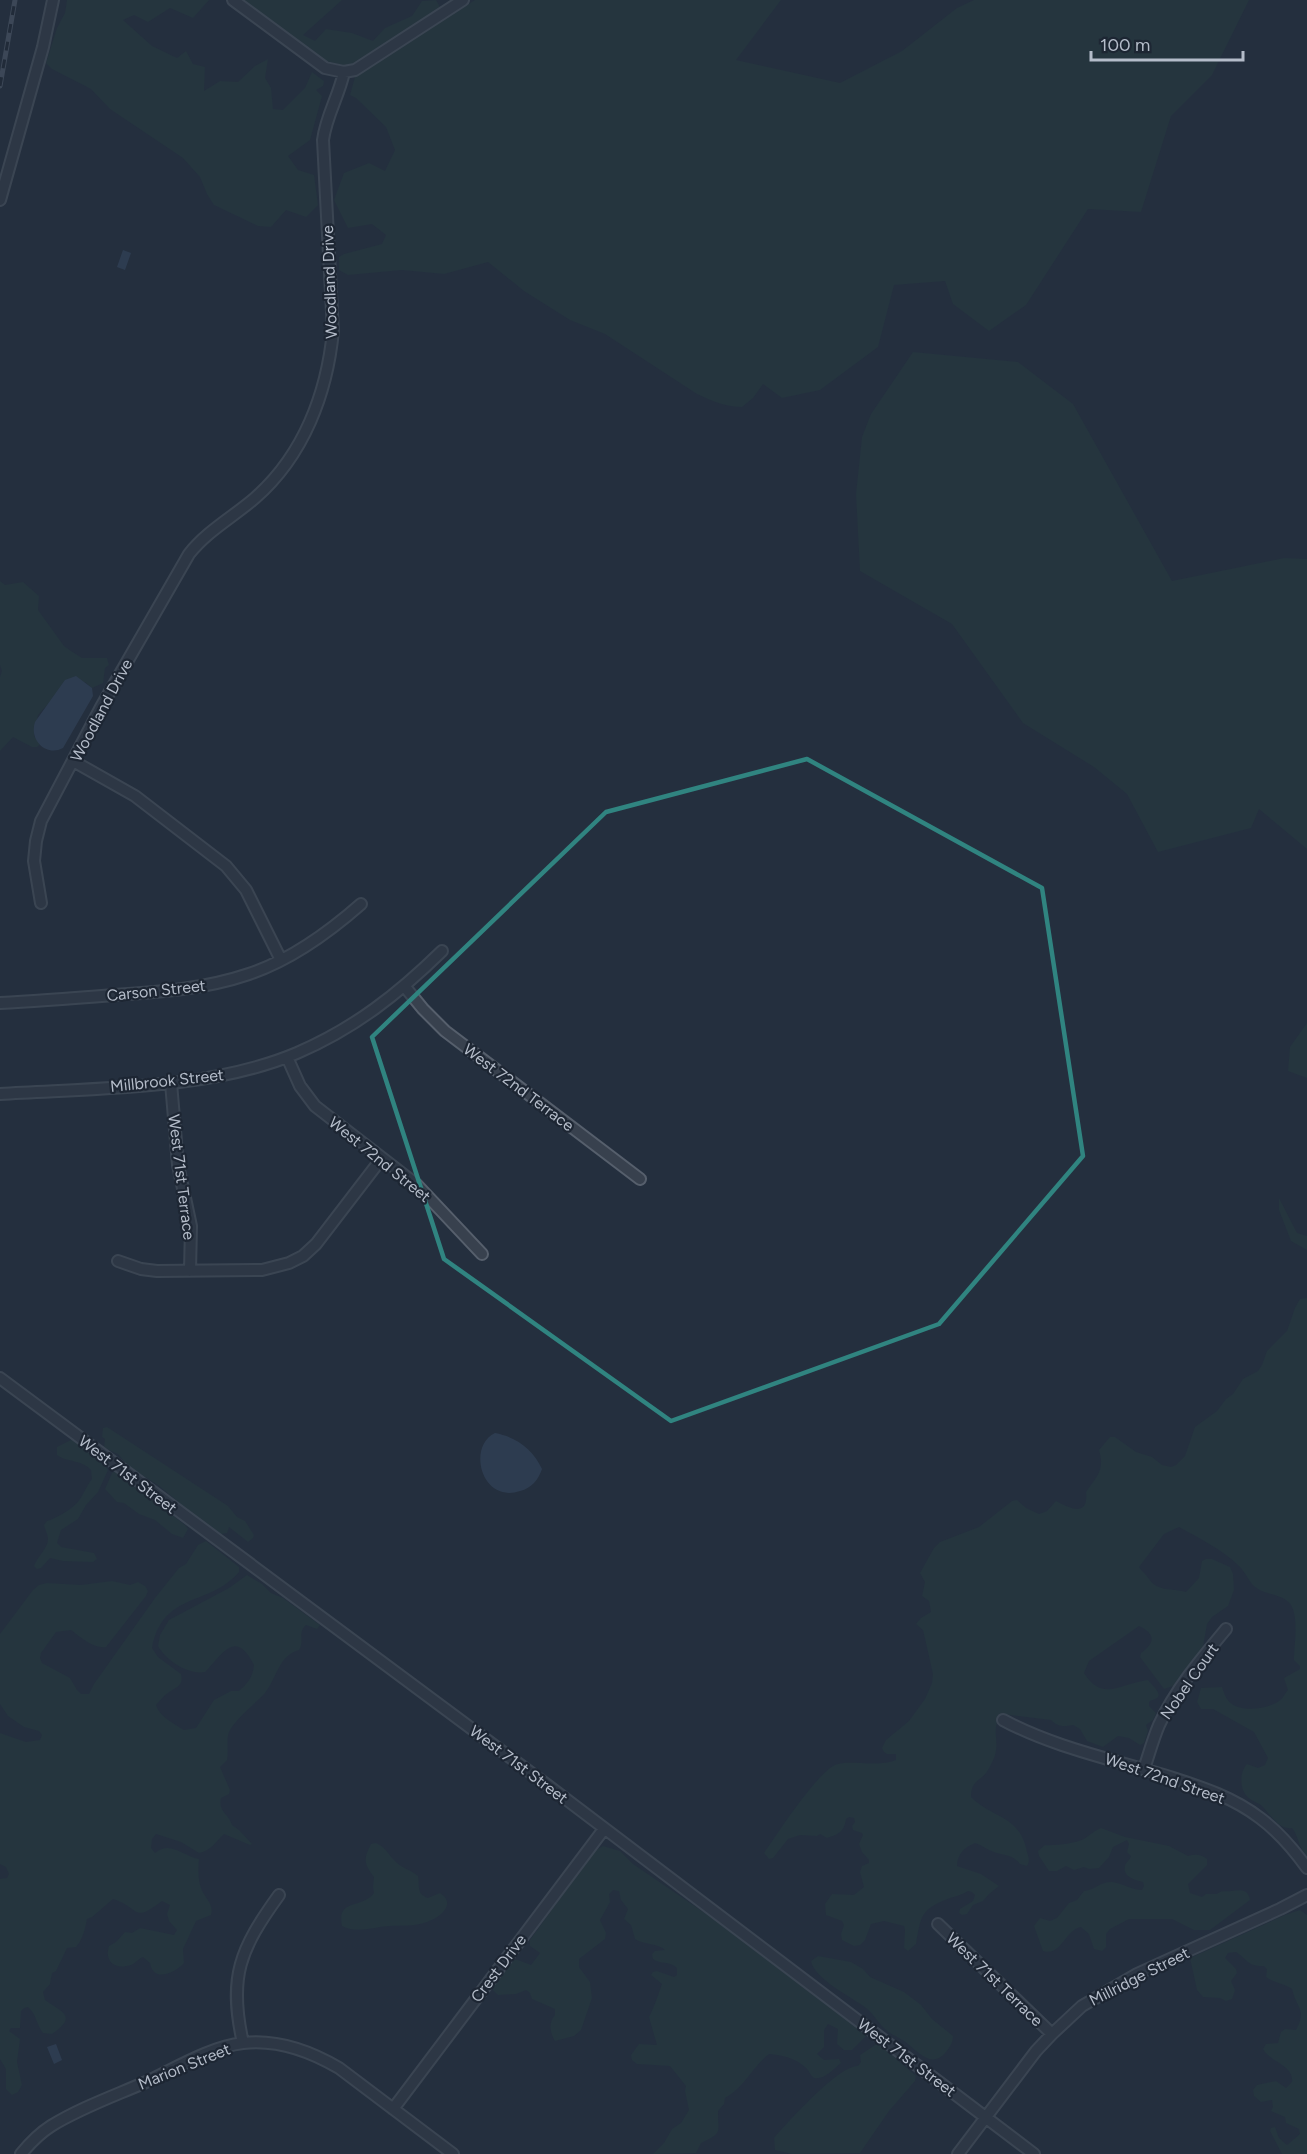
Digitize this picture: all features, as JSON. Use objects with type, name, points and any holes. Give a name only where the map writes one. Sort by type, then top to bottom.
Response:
[{"type":"street","points":[[0,200],[43,47],[53,0]]},
{"type":"street","points":[[233,0],[325,68],[344,72],[355,70],[463,0]]},
{"type":"street","name":"Woodland Drive","points":[[41,903],[34,861],[38,831],[101,707],[185,560],[200,541],[248,504],[274,479],[303,437],[316,410],[330,359],[333,331],[323,140],[328,116],[344,72]]},
{"type":"street","points":[[73,761],[135,796],[226,866],[246,890],[281,960]]},
{"type":"street","name":"Carson Street","points":[[0,1003],[200,988],[251,973],[281,960],[328,931],[361,904]]},
{"type":"street","name":"Millbrook Street","points":[[0,1094],[171,1083],[220,1076],[287,1057],[349,1026],[405,987],[442,951]]},
{"type":"street","name":"West 72nd Terrace","points":[[405,987],[445,1031],[640,1179]]},
{"type":"street","name":"West 72nd Street","points":[[287,1057],[298,1084],[310,1101],[417,1185],[482,1254]]},
{"type":"street","name":"West 71st Terrace","points":[[171,1083],[178,1165],[191,1226],[190,1271]]},
{"type":"street","points":[[118,1261],[151,1271],[262,1270],[279,1267],[299,1258],[323,1237],[382,1158]]},
{"type":"street","name":"West 71st Street","points":[[0,1378],[376,1656],[1034,2154]]},
{"type":"street","name":"Nobel Court","points":[[1144,1769],[1165,1713],[1187,1679],[1226,1629]]},
{"type":"street","name":"West 72nd Street","points":[[1003,1720],[1051,1741],[1217,1793],[1250,1811],[1280,1836],[1307,1868]]},
{"type":"street","name":"Crest Drive","points":[[393,2109],[604,1829]]},
{"type":"street","name":"Marion Street","points":[[21,2154],[40,2134],[65,2118],[190,2061],[243,2043],[236,2013],[239,1972],[252,1937],[279,1895]]},
{"type":"street","name":"Millridge Street","points":[[958,2154],[1052,2034],[1082,2006],[1113,1986],[1280,1910],[1307,1895]]},
{"type":"street","name":"West 71st Terrace","points":[[938,1924],[1052,2034]]},
{"type":"street","points":[[243,2043],[280,2045],[322,2058],[339,2068],[453,2154]]},
{"type":"highlighted area","points":[[807,759],[1042,888],[1083,1156],[939,1324],[671,1421],[444,1259],[372,1037],[606,812]]},
{"type":"green space","points":[[67,0],[209,0],[193,18],[170,8],[148,22],[134,15],[123,20],[152,46],[177,58],[186,51],[193,64],[205,67],[204,91],[220,81],[238,82],[255,66],[268,59],[265,78],[271,88],[273,109],[283,110],[305,88],[312,72],[324,81],[323,86],[316,90],[322,96],[310,140],[288,156],[298,170],[314,175],[318,205],[306,217],[286,210],[271,227],[258,226],[214,205],[200,177],[183,158],[110,109],[91,89],[52,69],[46,63],[57,28],[65,13]]},
{"type":"green space","points":[[240,0],[342,0],[303,35],[315,41],[326,29],[352,33],[373,41],[385,28],[412,16],[422,1],[436,0],[441,9],[405,35],[398,35],[387,48],[378,49],[364,61],[347,66],[321,60]]},
{"type":"green space","points":[[475,0],[781,0],[736,60],[840,83],[902,51],[957,8],[974,0],[1249,0],[1212,75],[1171,116],[1141,212],[1088,209],[1026,305],[989,331],[953,304],[945,281],[894,285],[878,347],[820,390],[782,398],[763,384],[753,398],[742,407],[736,407],[697,394],[605,334],[570,320],[524,291],[488,262],[444,274],[402,270],[348,275],[339,270],[339,257],[382,244],[386,235],[372,224],[348,228],[334,200],[344,173],[369,163],[385,171],[395,150],[386,127],[350,95],[355,77]]},
{"type":"green space","points":[[913,352],[1018,362],[1073,404],[1172,581],[1284,558],[1307,559],[1307,849],[1259,809],[1251,828],[1158,852],[1127,794],[1094,767],[1023,723],[952,624],[860,571],[856,494],[862,437],[871,414]]},
{"type":"green space","points":[[0,581],[5,585],[23,582],[39,596],[38,610],[64,646],[82,658],[107,658],[109,665],[105,668],[103,683],[92,688],[85,682],[48,704],[38,715],[34,736],[40,744],[37,747],[32,747],[13,737],[0,751],[0,677],[2,671],[0,665]]},
{"type":"green space","points":[[1307,1023],[1307,1078],[1288,1071],[1290,1047]]},
{"type":"green space","points":[[1279,1198],[1297,1233],[1307,1236],[1307,1250],[1291,1241],[1279,1210]]},
{"type":"green space","points":[[1307,1298],[1307,1856],[1292,1828],[1279,1824],[1262,1806],[1246,1796],[1244,1792],[1241,1782],[1244,1768],[1247,1764],[1258,1768],[1265,1765],[1268,1758],[1254,1732],[1213,1709],[1201,1709],[1197,1702],[1201,1688],[1222,1687],[1230,1702],[1242,1708],[1262,1708],[1280,1700],[1288,1690],[1284,1678],[1300,1669],[1294,1660],[1295,1624],[1291,1605],[1280,1597],[1255,1587],[1232,1559],[1179,1527],[1164,1534],[1139,1567],[1157,1586],[1186,1592],[1199,1578],[1202,1561],[1212,1559],[1230,1567],[1234,1590],[1228,1606],[1212,1617],[1207,1624],[1203,1647],[1173,1686],[1164,1689],[1140,1657],[1152,1639],[1145,1629],[1139,1626],[1089,1661],[1084,1673],[1091,1682],[1105,1689],[1148,1680],[1154,1686],[1159,1694],[1157,1698],[1149,1702],[1149,1706],[1156,1713],[1153,1720],[1146,1725],[1148,1731],[1144,1743],[1140,1745],[1129,1738],[1118,1736],[1103,1747],[1087,1741],[1080,1729],[1073,1725],[1061,1726],[1051,1720],[1003,1714],[997,1724],[994,1758],[989,1769],[973,1787],[971,1797],[1012,1824],[1018,1831],[1029,1858],[1027,1866],[975,1843],[962,1852],[957,1866],[981,1874],[999,1886],[983,1901],[973,1905],[967,1914],[959,1913],[960,1909],[973,1901],[975,1895],[968,1891],[933,1906],[924,1914],[916,1944],[908,1951],[904,1948],[904,1926],[884,1921],[871,1924],[865,1940],[860,1945],[854,1946],[842,1940],[844,1925],[842,1921],[826,1915],[825,1904],[832,1894],[854,1895],[864,1887],[860,1872],[862,1866],[869,1863],[869,1860],[859,1844],[862,1833],[853,1830],[854,1818],[846,1819],[842,1830],[831,1837],[827,1838],[820,1834],[817,1836],[800,1835],[788,1839],[773,1858],[769,1859],[764,1853],[818,1780],[835,1765],[896,1760],[896,1754],[887,1754],[882,1748],[886,1740],[909,1721],[925,1699],[932,1683],[933,1674],[923,1630],[916,1624],[931,1612],[929,1601],[922,1596],[925,1582],[920,1573],[934,1548],[940,1542],[979,1527],[1012,1501],[1017,1500],[1026,1508],[1039,1514],[1047,1511],[1056,1501],[1072,1508],[1081,1508],[1086,1500],[1086,1492],[1097,1477],[1100,1468],[1099,1450],[1110,1437],[1115,1437],[1136,1452],[1152,1457],[1162,1465],[1171,1467],[1176,1465],[1185,1456],[1195,1427],[1217,1411],[1243,1379],[1258,1371],[1267,1351],[1287,1331],[1300,1299]]},
{"type":"green space","points":[[107,1427],[228,1506],[237,1517],[245,1521],[254,1535],[253,1538],[248,1542],[229,1527],[227,1533],[221,1534],[206,1525],[158,1485],[129,1467],[118,1454],[104,1448],[103,1428]]},
{"type":"green space","points":[[73,1439],[103,1461],[108,1470],[98,1492],[86,1505],[78,1519],[61,1530],[57,1543],[61,1547],[94,1553],[97,1559],[93,1562],[50,1558],[41,1568],[37,1569],[34,1566],[48,1542],[44,1525],[76,1504],[92,1479],[91,1470],[87,1467],[57,1455],[57,1447]]},
{"type":"green space","points":[[116,1471],[185,1525],[188,1529],[183,1538],[172,1534],[155,1520],[139,1514],[124,1503],[117,1502],[105,1489],[112,1473]]},
{"type":"green space","points":[[206,1541],[239,1567],[239,1572],[214,1591],[176,1608],[166,1617],[158,1630],[152,1648],[158,1657],[181,1674],[182,1678],[179,1686],[156,1705],[167,1719],[184,1730],[196,1728],[214,1700],[231,1691],[239,1691],[245,1686],[251,1677],[254,1665],[241,1648],[235,1646],[223,1652],[205,1672],[184,1669],[166,1656],[158,1646],[160,1635],[169,1620],[229,1588],[247,1575],[320,1625],[317,1629],[306,1625],[303,1628],[299,1650],[282,1662],[265,1693],[240,1717],[229,1732],[227,1760],[220,1767],[230,1790],[229,1794],[221,1798],[220,1803],[232,1825],[252,1844],[224,1834],[210,1848],[199,1853],[181,1842],[156,1834],[152,1839],[151,1848],[155,1853],[161,1849],[171,1848],[199,1859],[200,1885],[210,1904],[211,1915],[196,1921],[183,1949],[184,1963],[165,1974],[155,1973],[150,1963],[143,1957],[131,1965],[116,1965],[110,1960],[108,1952],[109,1946],[125,1932],[132,1933],[140,1928],[174,1935],[177,1930],[169,1921],[167,1914],[170,1905],[162,1901],[141,1913],[113,1899],[87,1919],[80,1941],[76,1947],[67,1948],[56,1971],[52,1973],[50,1984],[43,1992],[45,2000],[64,2014],[65,2022],[52,2034],[43,2033],[28,2007],[21,2011],[20,2028],[11,2028],[9,2031],[20,2039],[17,2062],[22,2085],[18,2092],[12,2095],[6,2089],[6,2069],[0,2059],[0,1879],[7,1878],[9,1874],[6,1867],[0,1864],[0,1733],[26,1742],[40,1740],[42,1735],[39,1731],[24,1727],[8,1716],[0,1704],[0,1634],[39,1585],[47,1583],[81,1585],[112,1581],[130,1585],[138,1582],[145,1586],[148,1591],[146,1596],[106,1647],[92,1644],[71,1630],[56,1632],[41,1653],[42,1663],[70,1678],[81,1694],[89,1694],[155,1598],[179,1568],[186,1564],[198,1545]]},
{"type":"green space","points":[[1101,1828],[1125,1837],[1169,1846],[1188,1856],[1205,1857],[1207,1865],[1188,1884],[1190,1893],[1202,1897],[1206,1894],[1240,1890],[1247,1893],[1250,1900],[1210,1930],[1194,1930],[1172,1919],[1129,1919],[1110,1929],[1106,1934],[1106,1947],[1102,1951],[1094,1949],[1089,1934],[1081,1927],[1071,1933],[1059,1947],[1049,1952],[1043,1951],[1034,1926],[1040,1918],[1050,1921],[1057,1918],[1069,1903],[1077,1900],[1084,1891],[1104,1883],[1112,1882],[1142,1890],[1144,1886],[1143,1882],[1126,1873],[1125,1866],[1131,1856],[1127,1852],[1129,1844],[1127,1840],[1113,1847],[1109,1857],[1099,1868],[1084,1867],[1074,1870],[1066,1866],[1057,1871],[1049,1871],[1039,1856],[1038,1851],[1045,1845],[1081,1840]]},
{"type":"green space","points":[[376,1843],[385,1849],[397,1863],[418,1876],[419,1889],[424,1896],[428,1898],[440,1893],[445,1897],[447,1906],[441,1914],[422,1924],[359,1930],[342,1926],[343,1911],[347,1907],[364,1901],[374,1893],[374,1877],[368,1868],[366,1858],[371,1844]]},
{"type":"green space","points":[[603,1846],[620,1851],[633,1864],[740,1937],[863,2031],[866,2036],[852,2050],[844,2050],[837,2044],[838,2029],[828,2024],[824,2030],[824,2047],[817,2054],[824,2060],[839,2059],[841,2063],[825,2076],[818,2078],[814,2078],[797,2061],[769,2054],[738,2088],[725,2098],[724,2104],[718,2111],[718,2131],[713,2137],[701,2143],[696,2153],[653,2154],[664,2143],[672,2129],[681,2123],[689,2110],[686,2086],[670,2066],[637,2064],[632,2060],[631,2055],[639,2044],[657,2045],[649,2017],[662,1984],[651,1975],[657,1971],[674,1977],[677,1975],[677,1968],[653,1959],[652,1954],[655,1951],[665,1950],[635,1939],[631,1925],[624,1919],[628,1909],[621,1900],[619,1891],[613,1890],[609,1894],[610,1902],[600,1920],[606,1933],[605,1939],[579,1959],[579,1967],[590,1982],[592,1998],[581,2030],[574,2036],[555,2041],[550,2028],[555,2009],[532,1999],[526,1990],[516,1994],[498,1995],[493,1990],[494,1984],[512,1960],[531,1965],[540,1953],[530,1946],[530,1940],[587,1861],[596,1850]]},
{"type":"green space","points":[[1300,1910],[1307,1915],[1307,2154],[1282,2154],[1270,2131],[1271,2128],[1275,2127],[1279,2138],[1287,2145],[1300,2134],[1299,2129],[1286,2123],[1285,2117],[1271,2111],[1272,2100],[1261,2102],[1254,2096],[1253,2090],[1257,2085],[1276,2081],[1286,2088],[1292,2082],[1292,2076],[1286,2068],[1271,2058],[1263,2049],[1266,2044],[1278,2043],[1281,2032],[1285,2029],[1296,2030],[1301,2013],[1292,1989],[1269,1979],[1266,1977],[1267,1969],[1264,1966],[1251,1964],[1236,1952],[1228,1953],[1225,1958],[1237,1973],[1231,1981],[1235,1990],[1232,1999],[1226,2001],[1220,1998],[1203,1997],[1197,1990],[1190,1958]]},
{"type":"green space","points":[[818,1956],[851,1962],[863,1969],[870,1977],[904,1992],[953,2036],[947,2050],[935,2059],[919,2054],[883,2027],[866,2008],[819,1975],[811,1961]]},
{"type":"green space","points":[[878,2043],[916,2076],[915,2081],[889,2111],[860,2153],[792,2154],[775,2150],[774,2138],[802,2108],[839,2075],[858,2066],[861,2062],[860,2055]]},
{"type":"water","points":[[123,250],[131,253],[125,270],[117,267]]},
{"type":"water","points":[[76,676],[92,688],[93,696],[63,748],[51,750],[45,748],[40,745],[34,735],[35,722],[65,680]]},
{"type":"water","points":[[495,1433],[523,1445],[538,1462],[542,1469],[528,1488],[507,1493],[496,1489],[482,1472],[480,1460],[482,1449],[486,1440]]},
{"type":"water","points":[[56,2044],[62,2060],[54,2064],[47,2047]]},
{"type":"railway","points":[[0,86],[15,0]]}]
